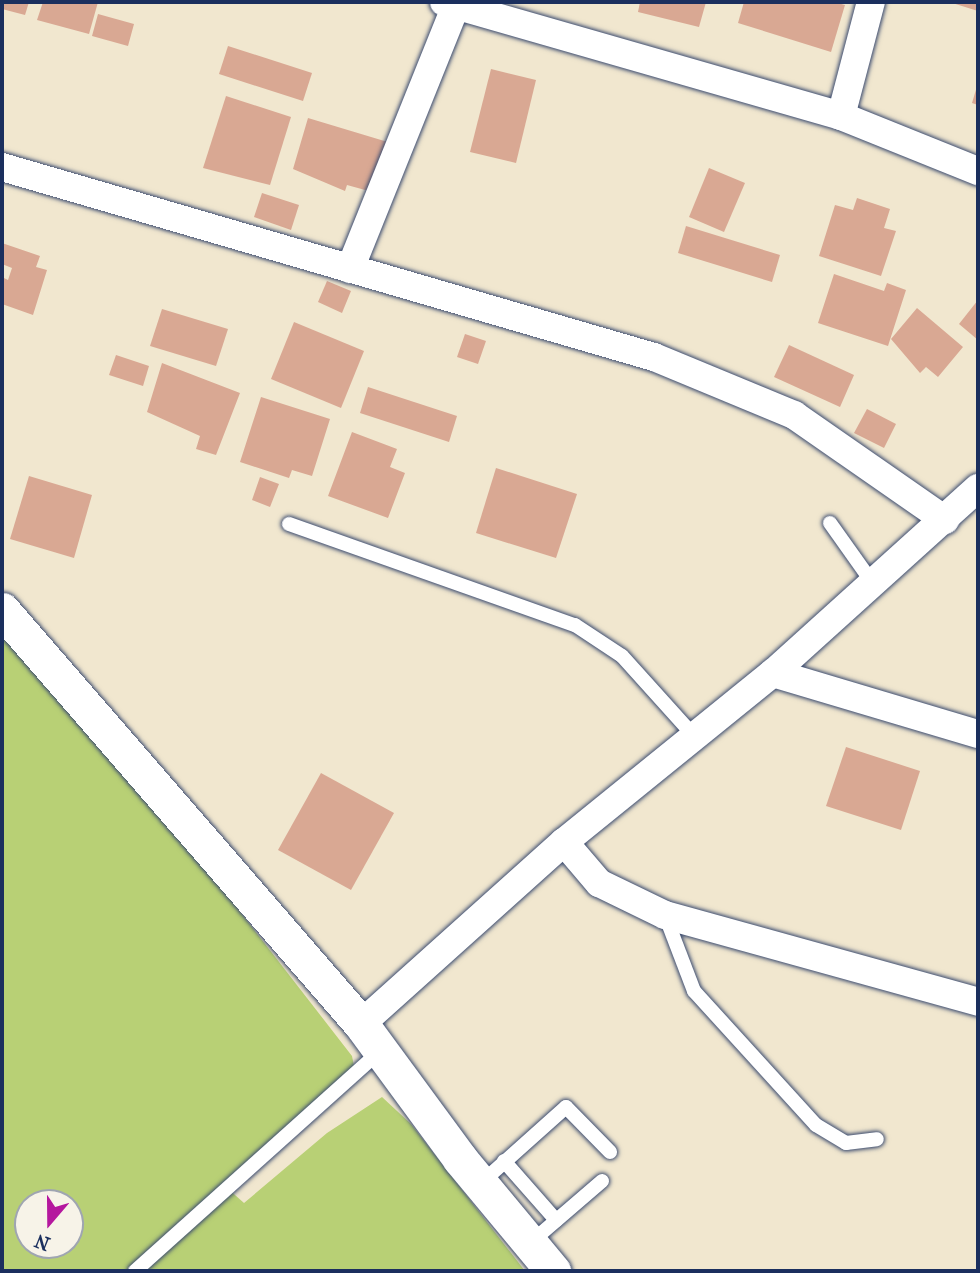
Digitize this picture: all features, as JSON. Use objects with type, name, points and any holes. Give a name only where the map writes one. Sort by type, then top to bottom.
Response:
[{"type":"street","points":[[841,116],[871,2]]},
{"type":"street","points":[[351,269],[450,4],[841,116],[978,171]]},
{"type":"street","points":[[2,167],[654,357],[794,415],[945,520]]},
{"type":"street","points":[[370,1038],[564,842],[773,673],[978,488]]},
{"type":"street","points":[[2,610],[370,1038],[492,1172],[528,1243],[553,1271]]},
{"type":"street","points":[[773,673],[978,734]]},
{"type":"street","points":[[564,842],[599,883],[665,915],[978,1002]]},
{"type":"lane","points":[[830,523],[872,582]]},
{"type":"lane","points":[[289,524],[575,625],[622,656],[694,736]]},
{"type":"lane","points":[[665,915],[694,991],[816,1125],[846,1143],[877,1139]]},
{"type":"lane","points":[[135,1271],[370,1038]]},
{"type":"lane","points":[[556,1220],[492,1172],[566,1107],[610,1152]]},
{"type":"lane","points":[[528,1243],[602,1181]]},
{"type":"green space","points":[[2,632],[144,788],[352,1056],[354,1066],[226,1187],[244,1203],[327,1133],[382,1097],[411,1124],[525,1271],[2,1271]]},
{"type":"building","points":[[2,2],[29,2],[25,15],[2,9]]},
{"type":"building","points":[[43,2],[98,2],[89,34],[37,20]]},
{"type":"building","points":[[640,2],[706,2],[699,27],[638,12]]},
{"type":"building","points":[[744,2],[834,2],[845,5],[831,52],[738,23]]},
{"type":"building","points":[[949,2],[978,2],[978,11]]},
{"type":"building","points":[[98,14],[134,24],[128,46],[92,36]]},
{"type":"building","points":[[228,46],[312,73],[303,101],[219,74]]},
{"type":"building","points":[[491,69],[536,80],[516,163],[470,152]]},
{"type":"building","points":[[978,83],[978,105],[972,103]]},
{"type":"building","points":[[226,96],[291,117],[270,185],[203,168]]},
{"type":"building","points":[[308,118],[391,143],[376,193],[347,185],[345,191],[293,169]]},
{"type":"building","points":[[709,168],[745,183],[724,232],[689,217]]},
{"type":"building","points":[[262,193],[299,205],[291,230],[254,217]]},
{"type":"building","points":[[857,198],[890,209],[884,228],[896,231],[881,276],[819,256],[835,205],[853,210]]},
{"type":"building","points":[[686,226],[780,255],[772,282],[678,253]]},
{"type":"building","points":[[2,243],[40,256],[36,267],[47,270],[33,315],[2,304],[2,277],[8,280],[12,268],[2,264]]},
{"type":"building","points":[[834,274],[884,291],[887,283],[906,290],[888,346],[818,323]]},
{"type":"building","points":[[327,281],[351,291],[342,313],[318,302]]},
{"type":"building","points":[[978,300],[978,340],[959,324]]},
{"type":"building","points":[[917,308],[963,347],[938,377],[926,367],[920,373],[891,339]]},
{"type":"building","points":[[162,309],[228,329],[216,366],[150,346]]},
{"type":"building","points":[[294,322],[364,351],[341,408],[271,379]]},
{"type":"building","points":[[465,334],[486,341],[478,364],[457,357]]},
{"type":"building","points":[[789,345],[854,375],[840,407],[774,377]]},
{"type":"building","points":[[116,355],[149,366],[143,386],[109,375]]},
{"type":"building","points":[[162,363],[240,393],[216,455],[196,449],[200,436],[147,412]]},
{"type":"building","points":[[368,387],[457,416],[449,442],[360,413]]},
{"type":"building","points":[[261,397],[330,419],[312,476],[292,470],[289,478],[240,462]]},
{"type":"building","points":[[867,409],[896,424],[884,448],[854,433]]},
{"type":"building","points":[[352,432],[397,449],[390,467],[405,473],[388,518],[328,496]]},
{"type":"building","points":[[496,468],[577,494],[556,558],[476,533]]},
{"type":"building","points":[[29,476],[92,495],[74,558],[10,539]]},
{"type":"building","points":[[260,477],[279,484],[270,507],[252,500]]},
{"type":"building","points":[[846,747],[920,771],[901,830],[826,806]]},
{"type":"building","points":[[321,773],[394,813],[351,890],[278,850]]}]
